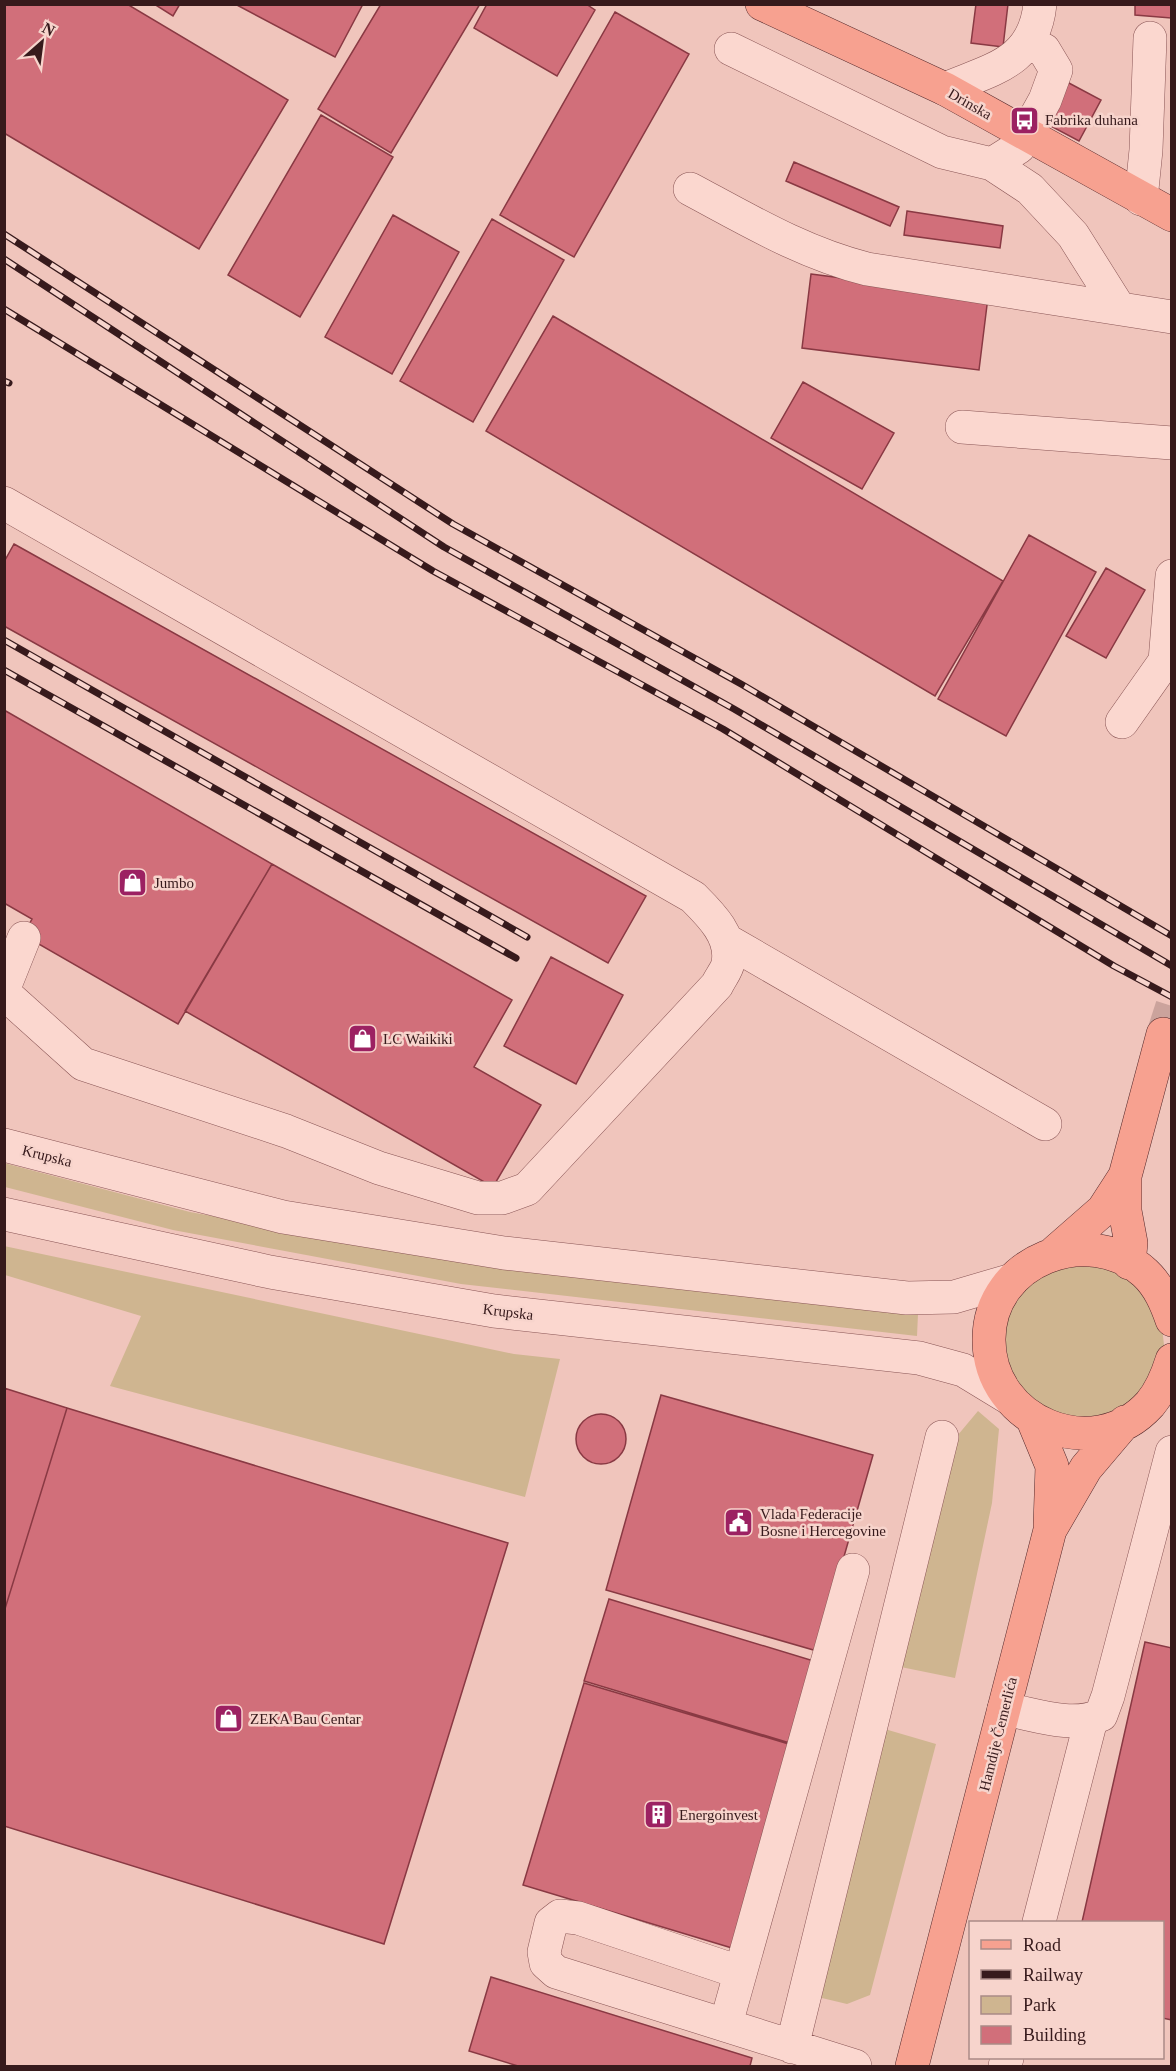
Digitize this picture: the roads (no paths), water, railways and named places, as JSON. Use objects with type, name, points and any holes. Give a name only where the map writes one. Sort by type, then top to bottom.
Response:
[{"type":"main road","name":"Drinska","points":[[762,4],[945,89],[1172,215]]},
{"type":"main road","points":[[1163,1034],[1125,1176],[1125,1211],[1131,1243],[1163,1297],[1172,1320]]},
{"type":"main road","points":[[1055,1252],[1103,1210],[1125,1176]]},
{"type":"main road","points":[[1149,1273],[1121,1257],[1093,1249],[1055,1252],[1036,1260],[1012,1280],[995,1307],[989,1339],[993,1370],[1009,1398],[1033,1420],[1063,1432],[1095,1433],[1125,1422],[1149,1405],[1170,1372]]},
{"type":"main road","points":[[1033,1420],[1052,1466],[1050,1530]]},
{"type":"main road","name":"Hamdije Čemerlića","points":[[912,2067],[1050,1530],[1086,1468],[1125,1422]]},
{"type":"street","points":[[945,89],[1015,58],[1028,44],[1039,20],[1040,4]]},
{"type":"street","points":[[1141,199],[1146,150],[1150,38]]},
{"type":"street","points":[[992,164],[1019,147],[1049,92],[1056,70],[1044,50],[1028,44]]},
{"type":"street","points":[[731,49],[942,152],[992,164],[1030,189],[1073,235],[1119,308]]},
{"type":"street","points":[[690,189],[799,247],[833,261],[867,269],[1172,317]]},
{"type":"street","points":[[962,427],[1172,443]]},
{"type":"street","points":[[4,503],[693,897],[714,918],[726,940],[728,963],[717,985],[527,1189],[502,1198],[478,1198],[379,1168],[286,1131],[83,1064],[4,993]]},
{"type":"street","points":[[1122,722],[1165,661],[1172,576]]},
{"type":"street","points":[[4,988],[24,938]]},
{"type":"street","points":[[726,940],[1045,1124]]},
{"type":"street","points":[[4,1134],[65,1160]]},
{"type":"street","name":"Krupska","points":[[4,1145],[283,1217],[504,1253],[907,1298],[954,1297],[1012,1280]]},
{"type":"street","name":"Krupska","points":[[4,1214],[270,1272],[494,1311],[919,1358],[963,1370],[1009,1398]]},
{"type":"street","points":[[792,2047],[942,1437]]},
{"type":"street","points":[[1004,1709],[1071,1721],[1091,1720],[1101,1715],[1108,1696],[1172,1452]]},
{"type":"street","points":[[726,2024],[853,1570]]},
{"type":"street","points":[[1041,1921],[1091,1720]]},
{"type":"street","points":[[739,1972],[578,1918],[560,1916],[551,1923],[544,1952],[546,1963],[556,1972],[726,2024],[855,2067]]},
{"type":"tunnel","points":[[1163,1034],[1172,1006]]},
{"type":"railway","points":[[4,234],[453,524],[741,684],[1172,936]]},
{"type":"railway","points":[[4,259],[444,547],[734,709],[1172,966]]},
{"type":"railway","points":[[4,309],[433,571],[723,729],[1114,966],[1172,997]]},
{"type":"railway","points":[[4,381],[9,383]]},
{"type":"railway","points":[[4,640],[527,937]]},
{"type":"railway","points":[[4,670],[516,958]]},
{"type":"place","name":"Fabrika duhana","points":[[1024,120]]},
{"type":"place","name":"Jumbo","points":[[133,883]]},
{"type":"place","name":"LC Waikiki","points":[[362,1039]]},
{"type":"place","name":"Vlada Federacije Bosne i Hercegovine","points":[[739,1523]]},
{"type":"place","name":"ZEKA Bau Centar","points":[[229,1719]]},
{"type":"place","name":"Energoinvest","points":[[658,1815]]}]
